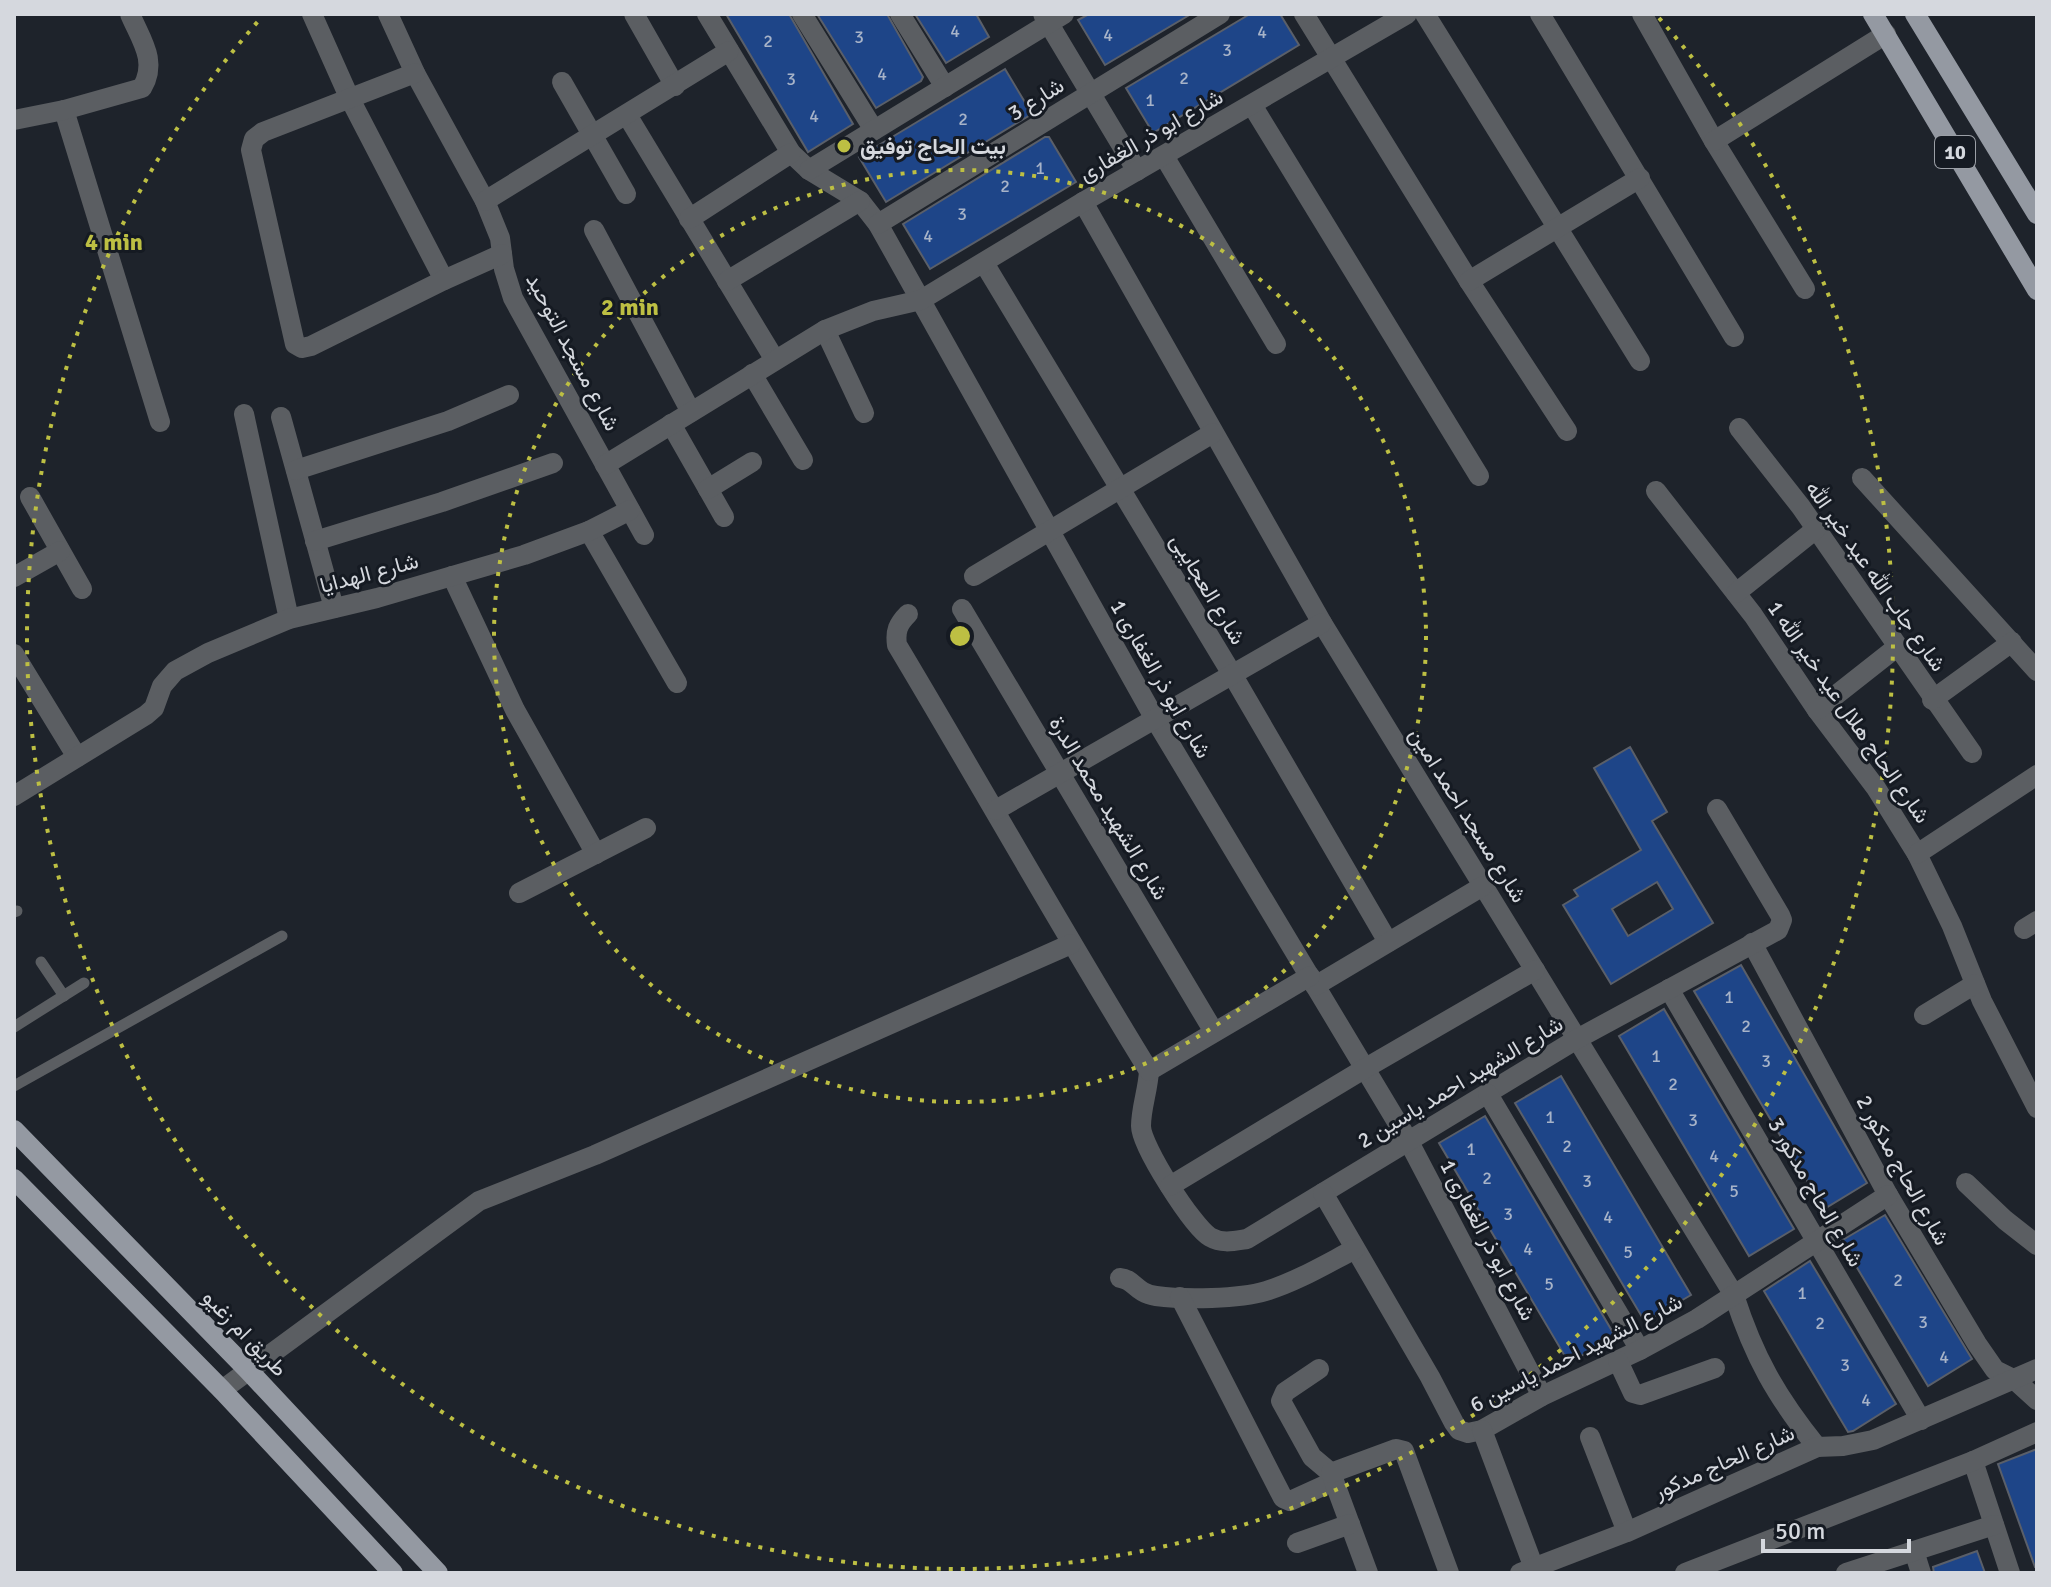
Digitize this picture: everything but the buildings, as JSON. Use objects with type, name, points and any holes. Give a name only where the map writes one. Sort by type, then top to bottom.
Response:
[{"type":"main road","name":"10","points":[[1873,14],[2037,290]]},
{"type":"main road","name":"10","points":[[1915,14],[2035,205]]},
{"type":"main road","name":"طريق ام زغيو","points":[[14,1130],[248,1370],[438,1573]]},
{"type":"main road","points":[[14,1179],[222,1390],[393,1573]]},
{"type":"street","points":[[14,120],[64,110],[142,88],[150,75],[149,58],[130,14]]},
{"type":"street","points":[[312,14],[349,97],[444,280]]},
{"type":"street","name":"شارع مسجد التوحيد","points":[[388,14],[415,73],[485,201],[500,238],[513,298],[644,535]]},
{"type":"street","points":[[634,14],[675,86]]},
{"type":"street","name":"شارع ابو ذر الغفارى 1","points":[[707,14],[791,153],[809,170],[860,201],[878,224],[1155,719],[1409,1142],[1542,1396]]},
{"type":"street","points":[[802,14],[874,130]]},
{"type":"street","points":[[900,14],[945,87]]},
{"type":"street","name":"شارع 3","points":[[878,224],[1220,14]]},
{"type":"street","points":[[1304,14],[1469,281],[1567,431]]},
{"type":"street","name":"شارع ابو ذر الغفارى","points":[[605,465],[825,330],[873,311],[921,300],[1407,14]]},
{"type":"street","points":[[1425,14],[1640,361]]},
{"type":"street","points":[[1540,14],[1734,337]]},
{"type":"street","points":[[1642,14],[1714,141],[1805,289]]},
{"type":"street","points":[[809,170],[1052,17],[1090,93],[1137,171]]},
{"type":"street","points":[[1714,141],[1886,34]]},
{"type":"street","points":[[485,201],[729,51]]},
{"type":"street","points":[[415,73],[263,132],[254,139],[251,150],[253,163],[295,344],[302,348],[311,346],[502,254]]},
{"type":"street","points":[[562,82],[626,194]]},
{"type":"street","points":[[1252,105],[1479,476]]},
{"type":"street","points":[[64,110],[160,422]]},
{"type":"street","points":[[627,115],[775,360]]},
{"type":"street","points":[[689,219],[791,153]]},
{"type":"street","points":[[1164,156],[1276,344]]},
{"type":"street","points":[[1469,281],[1640,178]]},
{"type":"street","points":[[727,281],[860,201]]},
{"type":"street","name":"شارع مسجد احمد امين","points":[[1083,202],[1322,623],[1734,1295],[1761,1367],[1790,1413],[1817,1447]]},
{"type":"street","points":[[594,230],[691,412]]},
{"type":"street","name":"شارع العجايبى","points":[[984,263],[1232,674],[1388,942]]},
{"type":"street","points":[[825,330],[864,413]]},
{"type":"street","points":[[752,374],[803,460]]},
{"type":"street","points":[[296,470],[448,421],[509,395]]},
{"type":"street","points":[[244,414],[289,619]]},
{"type":"street","points":[[281,417],[334,608]]},
{"type":"street","points":[[671,424],[724,517]]},
{"type":"street","name":"شارع جاب الله عيد خير الله","points":[[1739,428],[1816,529],[1932,700],[1972,753]]},
{"type":"street","points":[[974,576],[1213,433]]},
{"type":"street","points":[[708,489],[752,462]]},
{"type":"street","points":[[315,541],[442,502],[553,463]]},
{"type":"street","name":"شارع جاب الله عيد خير الله","points":[[1862,478],[2037,671]]},
{"type":"street","name":"شارع الحاج هلال عيد خير الله 1","points":[[1656,491],[1736,593],[1817,710],[1876,788],[1917,854],[1952,926],[1975,984],[2037,1108]]},
{"type":"street","points":[[30,497],[82,589]]},
{"type":"street","name":"شارع الهدايا","points":[[77,757],[146,715],[154,708],[162,686],[175,671],[200,657],[289,619],[524,555],[589,531],[630,510]]},
{"type":"street","points":[[1736,593],[1816,529]]},
{"type":"street","points":[[589,531],[677,683]]},
{"type":"street","points":[[14,577],[60,551]]},
{"type":"street","points":[[452,576],[515,710],[596,854]]},
{"type":"street","name":"شارع الشهيد محمد الدرة","points":[[962,609],[1214,1032]]},
{"type":"street","points":[[908,614],[895,633],[897,645],[996,810],[1071,944],[1149,1071],[1214,1032],[1388,942],[1483,886]]},
{"type":"street","points":[[996,810],[1322,623]]},
{"type":"street","points":[[1932,700],[2012,642]]},
{"type":"street","points":[[1817,710],[1897,647]]},
{"type":"street","points":[[14,654],[77,757],[14,796]]},
{"type":"street","points":[[1917,854],[2036,777]]},
{"type":"street","name":"شارع الشهيد احمد ياسين 2","points":[[1149,1071],[1140,1129],[1144,1142],[1170,1186],[1209,1236],[1226,1242],[1247,1239],[1577,1039],[1778,930],[1782,920],[1717,809]]},
{"type":"street","points":[[519,893],[646,828]]},
{"type":"street","name":"شارع الحاج مدكور 2","points":[[1752,943],[1888,1195],[1977,1344],[1995,1370],[2015,1380],[2037,1400]]},
{"type":"street","points":[[222,1390],[479,1201],[595,1155],[1071,944]]},
{"type":"street","points":[[1170,1186],[1535,970]]},
{"type":"street","points":[[1924,1015],[1975,984]]},
{"type":"street","name":"شارع الحاج مدكور 3","points":[[1669,989],[1921,1420]]},
{"type":"street","points":[[1488,1094],[1640,1350]]},
{"type":"street","points":[[1966,1183],[2037,1245]]},
{"type":"street","name":"شارع الشهيد احمد ياسين 6","points":[[1323,1193],[1454,1423],[1459,1430],[1468,1433],[1482,1430],[1542,1396],[1640,1350],[1734,1295],[1888,1195]]},
{"type":"street","points":[[1120,1278],[1130,1281],[1140,1293],[1180,1297],[1263,1292],[1299,1279],[1355,1249]]},
{"type":"street","points":[[1180,1297],[1283,1498],[1290,1501],[1333,1477],[1396,1449],[1404,1451],[1449,1573]]},
{"type":"street","points":[[1618,1361],[1633,1393],[1640,1395],[1715,1368]]},
{"type":"street","points":[[1319,1369],[1285,1392],[1281,1401],[1312,1457],[1333,1477],[1368,1573]]},
{"type":"street","name":"شارع الحاج مدكور","points":[[1527,1570],[1627,1532],[1817,1447],[1873,1440],[2037,1369]]},
{"type":"street","points":[[1482,1430],[1527,1570]]},
{"type":"street","points":[[1685,1573],[1973,1461],[2037,1432]]},
{"type":"street","points":[[1590,1437],[1627,1532]]},
{"type":"street","points":[[1973,1461],[2010,1573]]},
{"type":"street","points":[[1297,1543],[1350,1524]]},
{"type":"street","points":[[1846,1573],[1994,1525]]},
{"type":"street","points":[[1914,1551],[1921,1573]]},
{"type":"lane","points":[[14,1086],[282,936]]},
{"type":"lane","points":[[41,962],[64,996]]},
{"type":"lane","points":[[14,1027],[84,983]]},
{"type":"place","name":"بيت الحاج توفيق","points":[[844,146]]}]
